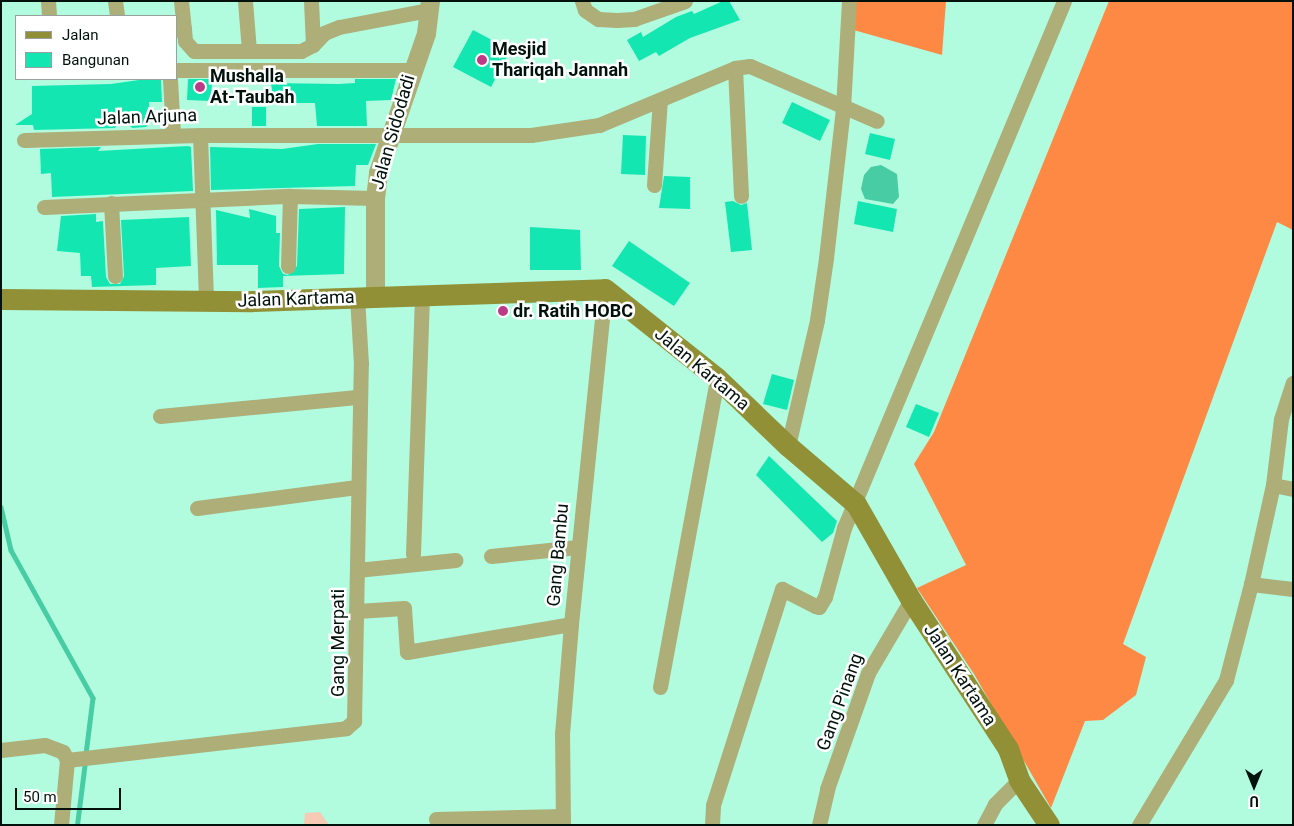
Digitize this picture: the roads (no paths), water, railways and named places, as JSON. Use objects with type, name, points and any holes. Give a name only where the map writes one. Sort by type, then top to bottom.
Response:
[{"type":"main road","name":"Jalan Kartama","points":[[5,300],[206,300],[422,296],[605,289],[717,378],[788,446],[856,504],[911,600],[1008,750],[1019,780],[1049,825]]},
{"type":"street","points":[[48,1],[49,15]]},
{"type":"street","points":[[115,1],[116,15]]},
{"type":"street","points":[[181,1],[180,29],[184,41],[194,50],[249,51],[300,50],[313,45],[324,33],[338,27],[430,5]]},
{"type":"street","points":[[245,1],[249,51]]},
{"type":"street","points":[[311,1],[313,45]]},
{"type":"street","points":[[582,1],[585,10],[598,19],[617,20],[634,19],[685,1]]},
{"type":"street","points":[[788,446],[817,320],[843,108],[848,1]]},
{"type":"street","points":[[712,825],[713,805],[782,589],[819,607],[826,596],[844,528],[856,504],[908,372],[1064,1]]},
{"type":"street","name":"Jalan Sidodadi","points":[[366,297],[375,198],[390,133],[410,70],[426,33],[430,5]]},
{"type":"street","points":[[741,196],[735,68],[755,68],[876,121]]},
{"type":"street","name":"Jalan Arjuna","points":[[24,140],[200,134],[390,133],[531,135],[598,125],[735,68]]},
{"type":"street","points":[[178,70],[410,70]]},
{"type":"street","points":[[170,80],[173,136]]},
{"type":"street","points":[[654,185],[660,100]]},
{"type":"street","points":[[200,134],[206,300]]},
{"type":"street","points":[[44,207],[290,196],[375,198]]},
{"type":"street","points":[[288,266],[290,196]]},
{"type":"street","points":[[111,203],[115,276]]},
{"type":"street","name":"Gang Bambu","points":[[563,820],[562,734],[578,547],[605,289]]},
{"type":"street","points":[[413,554],[422,296]]},
{"type":"street","name":"Gang Merpati","points":[[78,759],[346,728],[354,721],[357,714],[359,397],[366,297]]},
{"type":"street","points":[[660,687],[717,378]]},
{"type":"street","points":[[1139,825],[1226,680],[1251,584],[1273,485],[1281,419],[1293,383]]},
{"type":"street","points":[[160,416],[359,397]]},
{"type":"street","points":[[1273,485],[1293,489]]},
{"type":"street","points":[[197,508],[357,487]]},
{"type":"street","points":[[491,556],[578,547]]},
{"type":"street","points":[[357,570],[454,560]]},
{"type":"street","points":[[1251,584],[1293,589]]},
{"type":"street","name":"Gang Pinang","points":[[819,825],[827,789],[868,673],[911,600]]},
{"type":"street","points":[[357,611],[404,608],[407,652],[571,624]]},
{"type":"street","points":[[1,750],[45,745],[78,759],[61,825]]},
{"type":"street","points":[[984,825],[995,804],[1019,780]]},
{"type":"street","points":[[436,819],[563,820]]},
{"type":"waterway","points":[[1,507],[11,550],[93,698],[86,754]]},
{"type":"waterway","points":[[77,825],[85,762]]},
{"type":"place","name":"Mesjid Thariqah Jannah","points":[[482,60]]},
{"type":"place","name":"Mushalla At-Taubah","points":[[200,87]]},
{"type":"place","name":"dr. Ratih HOBC","points":[[503,311]]}]
